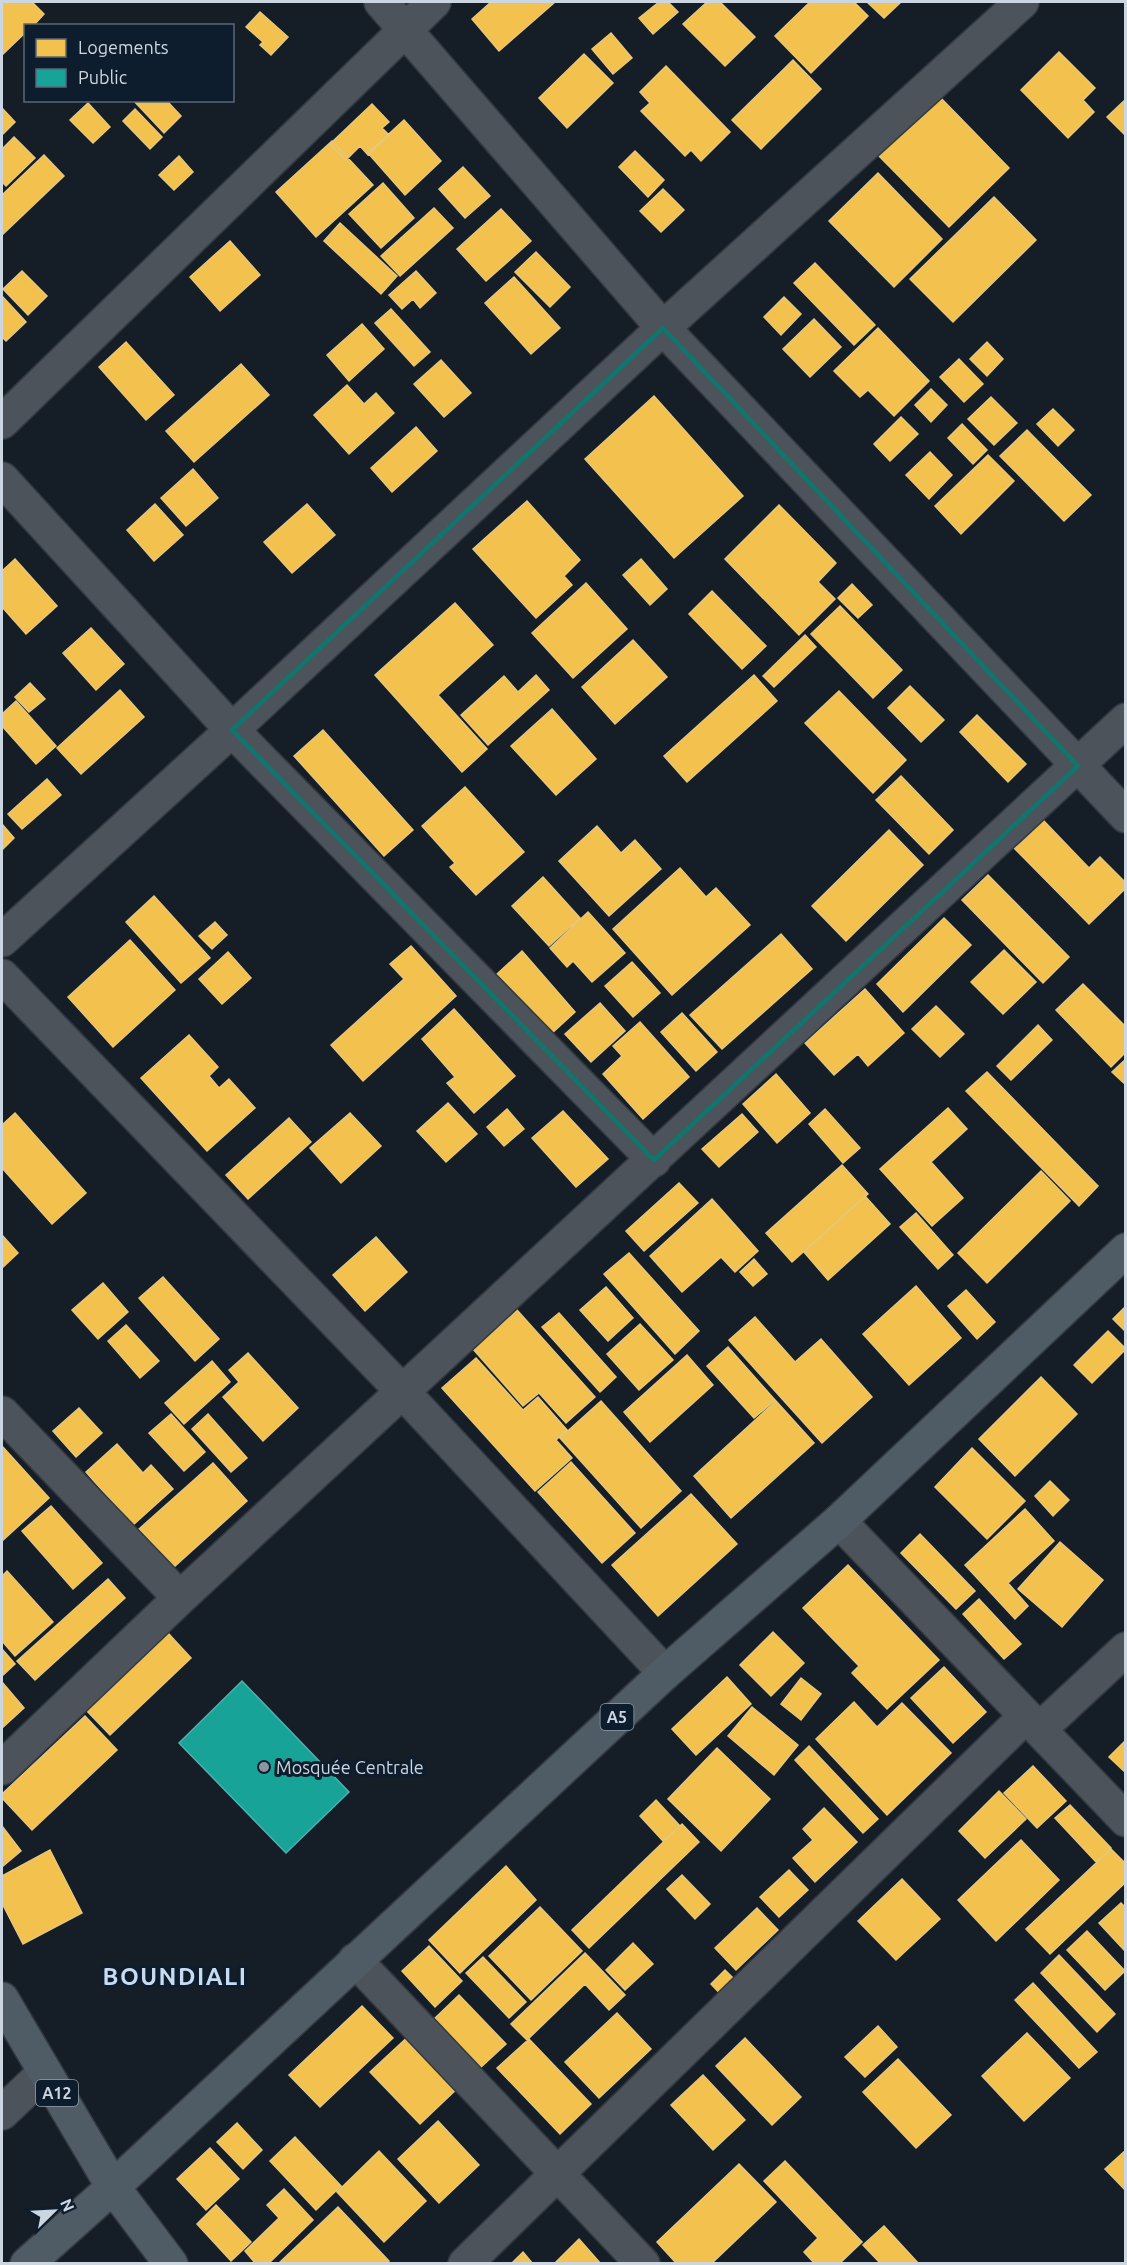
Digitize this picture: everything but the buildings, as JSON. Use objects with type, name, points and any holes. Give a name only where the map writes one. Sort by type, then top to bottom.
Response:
[{"type":"main road","name":"A5","points":[[27,2264],[113,2187],[665,1673],[839,1521],[1125,1250]]},
{"type":"main road","name":"A12","points":[[2,1999],[113,2187],[171,2264]]},
{"type":"street","points":[[381,2],[663,328],[1125,816]]},
{"type":"street","points":[[2,422],[434,2]]},
{"type":"street","points":[[2,940],[232,730],[663,328],[1023,2]]},
{"type":"street","points":[[2,479],[232,730],[654,1160]]},
{"type":"street","points":[[2,1768],[180,1598],[1125,720]]},
{"type":"street","points":[[2,976],[402,1391],[665,1673]]},
{"type":"street","points":[[2,1413],[180,1598]]},
{"type":"street","points":[[839,1521],[1125,1820]]},
{"type":"street","points":[[465,2264],[1033,1723],[1125,1649]]},
{"type":"street","points":[[356,1960],[643,2264]]},
{"type":"street","points":[[2,2113],[45,2072]]},
{"type":"highlighted area","points":[[663,328],[1078,766],[654,1160],[232,730]]},
{"type":"place","name":"Mosquée Centrale","points":[[264,1767]]},
{"type":"district","name":"BOUNDIALI","points":[[175,1976]]}]
